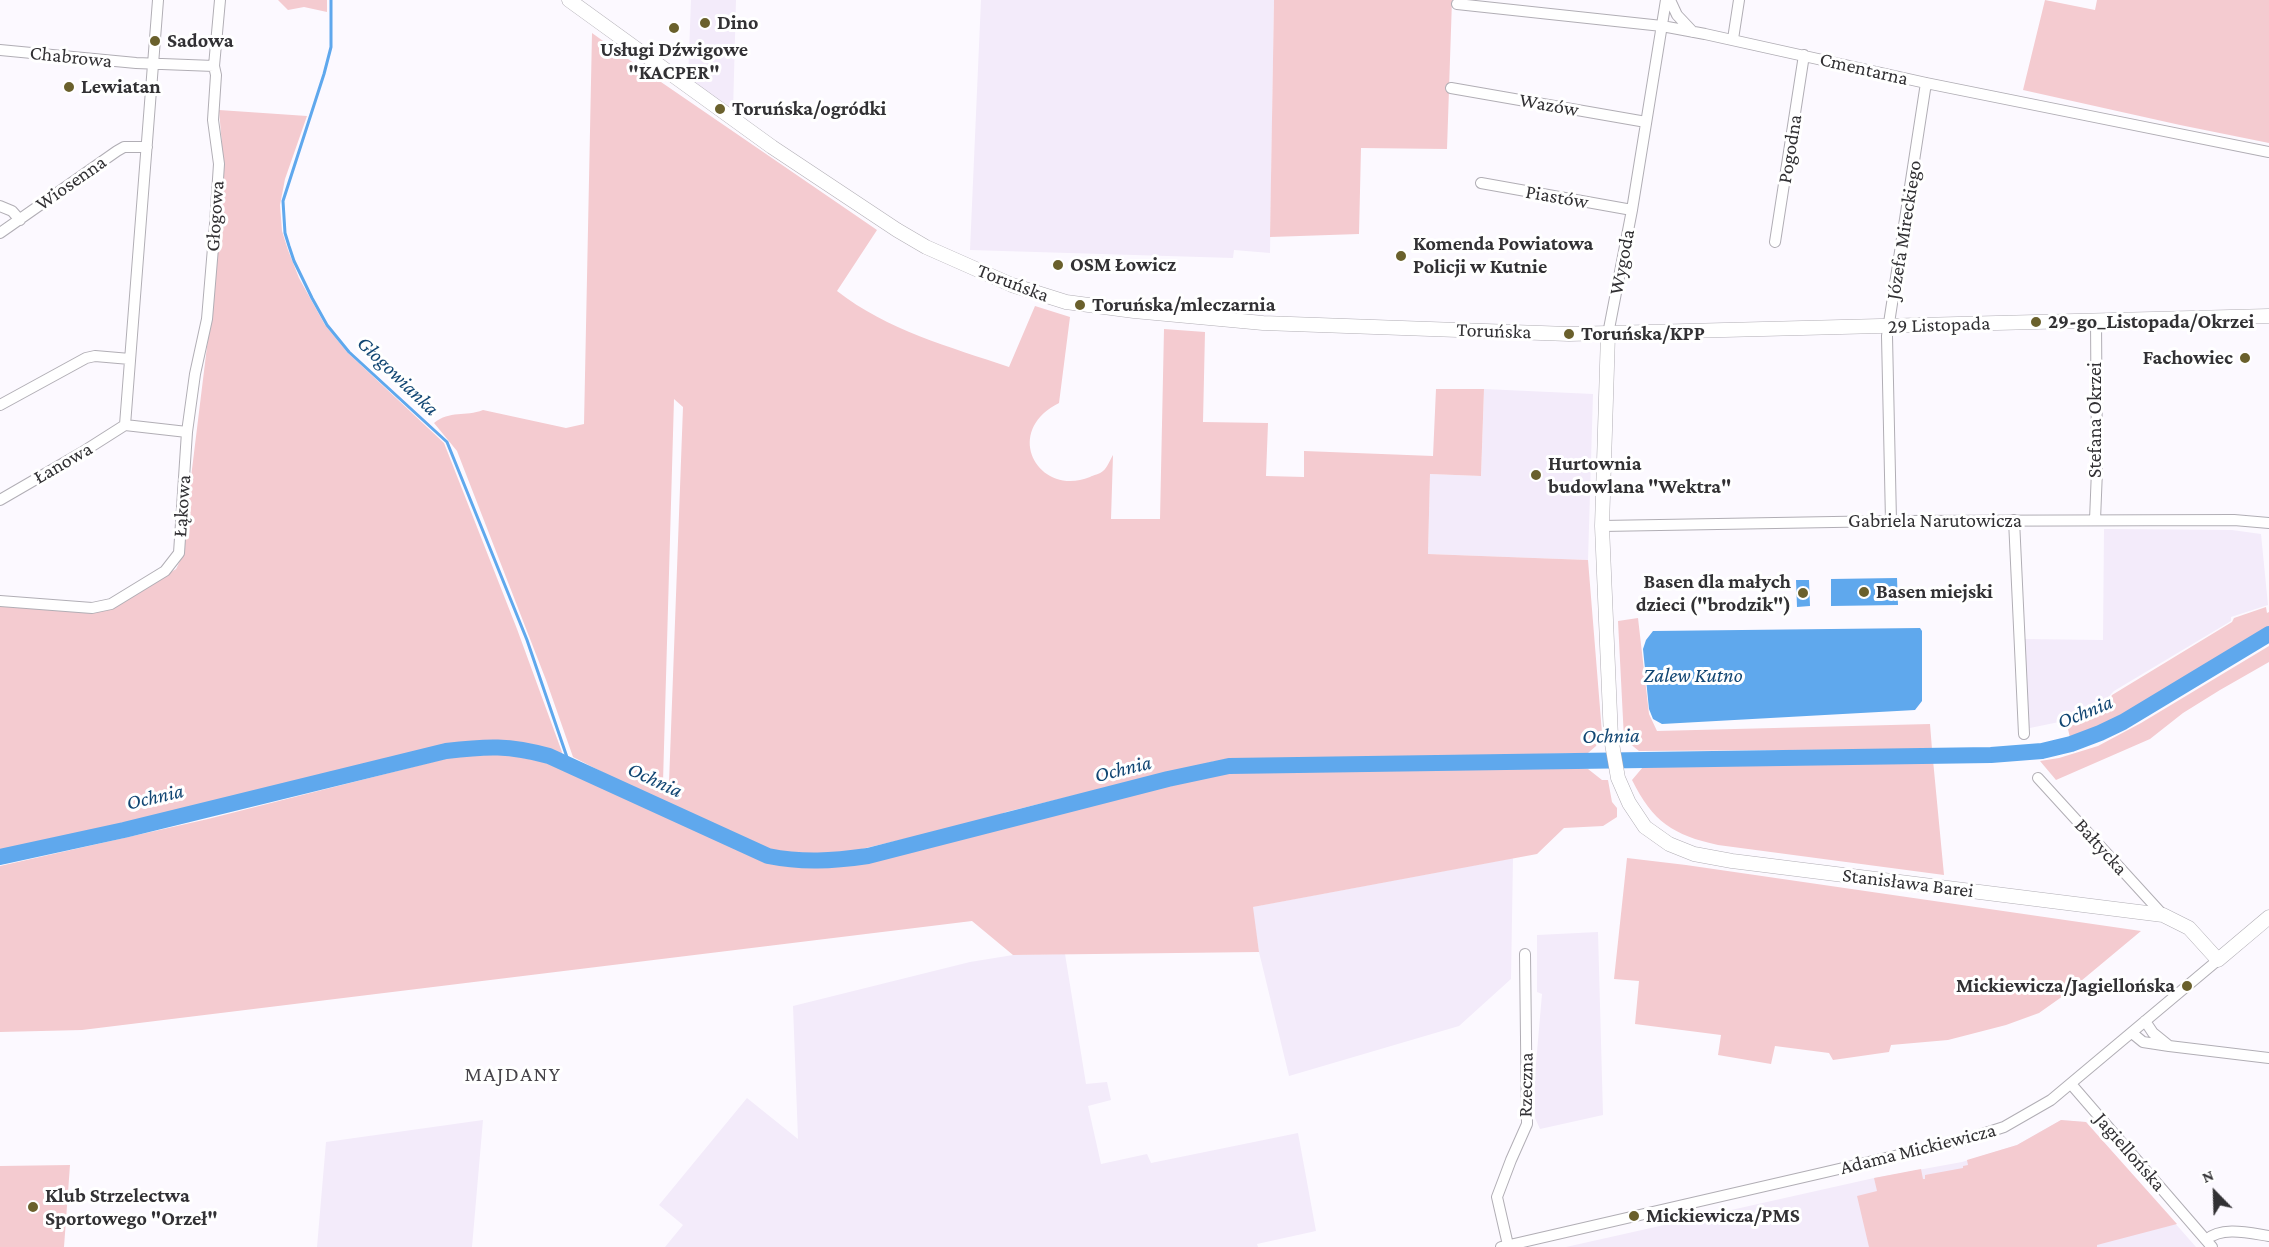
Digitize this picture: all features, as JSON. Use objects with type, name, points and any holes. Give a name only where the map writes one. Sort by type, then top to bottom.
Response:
[{"type":"street","points":[[158,0],[125,424],[187,432]]},
{"type":"street","name":"Głogowa","points":[[187,432],[195,374],[207,319],[215,224],[219,164],[213,120],[216,75],[214,66],[220,0]]},
{"type":"street","name":"Toruńska","points":[[569,0],[772,147],[889,225],[935,251],[1038,294],[1093,307],[1263,323],[1569,334],[1608,333]]},
{"type":"street","points":[[1668,0],[1677,15],[1694,32]]},
{"type":"street","name":"Wygoda","points":[[1602,526],[1608,333],[1632,210],[1668,0]]},
{"type":"street","points":[[1733,39],[1739,0]]},
{"type":"street","name":"Cmentarna","points":[[1457,4],[1524,5],[1662,26],[1733,39],[1926,83],[2269,152]]},
{"type":"street","name":"Chabrowa","points":[[0,50],[153,64],[214,66]]},
{"type":"street","name":"Pogodna","points":[[1775,242],[1804,56]]},
{"type":"street","name":"Józefa Mireckiego","points":[[1891,521],[1888,326],[1926,83]]},
{"type":"street","name":"Wazów","points":[[1451,88],[1646,122]]},
{"type":"street","name":"Wiosenna","points":[[0,233],[117,151],[124,147],[147,147]]},
{"type":"street","name":"Piastów","points":[[1481,183],[1632,210]]},
{"type":"street","points":[[0,206],[12,211],[20,220]]},
{"type":"street","name":"29 Listopada","points":[[1608,333],[2269,316]]},
{"type":"street","name":"Stefana Okrzei","points":[[2095,520],[2096,320]]},
{"type":"street","points":[[0,405],[86,358],[95,356],[130,359]]},
{"type":"street","name":"Łanowa","points":[[0,500],[81,453],[125,424]]},
{"type":"street","name":"Łąkowa","points":[[0,601],[92,608],[111,604],[165,571],[179,553],[187,432]]},
{"type":"street","points":[[2014,520],[2024,734]]},
{"type":"street","name":"Gabriela Narutowicza","points":[[1602,526],[2014,520],[2234,520],[2269,523]]},
{"type":"street","name":"Stanisława Barei","points":[[1602,526],[1611,738],[1618,778],[1629,803],[1645,827],[1669,844],[1694,854],[1732,861],[2163,915],[2189,928],[2218,960]]},
{"type":"street","name":"Bałtycka","points":[[2038,778],[2163,915]]},
{"type":"street","name":"Adama Mickiewicza","points":[[1504,1246],[1985,1134],[2004,1127],[2041,1107],[2071,1084],[2269,916]]},
{"type":"street","name":"Rzeczna","points":[[1504,1246],[1497,1197],[1527,1124],[1525,954]]},
{"type":"street","points":[[2145,1021],[2154,1033],[2169,1046]]},
{"type":"street","points":[[2132,1033],[2143,1042],[2269,1058]]},
{"type":"street","name":"Jagiellońska","points":[[2071,1084],[2209,1243]]},
{"type":"street","points":[[2209,1243],[2212,1235],[2231,1231],[2269,1236]]},
{"type":"shaded area","points":[[278,0],[327,0],[327,12],[304,7],[288,10]]},
{"type":"shaded area","points":[[691,0],[736,0],[733,112],[688,80]]},
{"type":"shaded area","points":[[981,0],[1274,0],[1270,253],[1234,250],[1233,258],[970,250]]},
{"type":"shaded area","points":[[1274,0],[1452,0],[1447,149],[1361,148],[1359,234],[1270,237]]},
{"type":"shaded area","points":[[2045,0],[2095,10],[2097,0],[2269,0],[2269,143],[2023,90]]},
{"type":"shaded area","points":[[592,33],[877,230],[837,291],[856,305],[920,336],[1009,367],[1035,306],[1070,317],[1059,403],[1042,415],[1032,430],[1030,445],[1034,459],[1042,470],[1055,478],[1072,481],[1102,472],[1113,455],[1111,519],[1160,519],[1164,329],[1205,332],[1203,422],[1268,423],[1266,476],[1304,477],[1304,451],[1433,456],[1436,389],[1484,389],[1481,476],[1430,474],[1428,554],[1588,560],[1602,733],[1596,746],[1588,753],[1216,761],[832,856],[780,853],[676,810],[573,757],[546,680],[457,451],[434,423],[446,416],[483,410],[566,428],[584,424]],"holes":[[[674,399],[683,407],[669,783],[663,782]]]},
{"type":"shaded area","points":[[219,110],[307,116],[285,179],[280,205],[282,231],[299,278],[325,325],[347,352],[444,443],[517,629],[562,752],[561,755],[525,745],[508,743],[459,744],[0,854],[0,605],[112,607],[176,569],[181,559],[211,314],[222,145]]},
{"type":"shaded area","name":"Hurtownia budowlana \"Wektra\"","points":[[1484,389],[1593,394],[1588,560],[1428,554],[1430,474],[1481,476]]},
{"type":"shaded area","points":[[2104,529],[2232,530],[2261,534],[2268,605],[2231,617],[2231,621],[2114,691],[2099,707],[2059,722],[2025,729],[2022,639],[2103,640]]},
{"type":"shaded area","points":[[2266,607],[2267,613],[2269,612],[2269,629],[2137,710],[2093,732],[2070,738],[2066,720],[2105,707],[2112,695],[2232,622],[2234,618]]},
{"type":"shaded area","points":[[1638,618],[1649,714],[1657,731],[1930,724],[1932,749],[1639,751],[1624,739],[1618,621]]},
{"type":"shaded area","points":[[2269,646],[2269,662],[2183,713],[2150,739],[2056,780],[2040,761],[2059,758],[2098,746],[2141,723]]},
{"type":"shaded area","points":[[503,754],[544,762],[752,854],[790,866],[834,866],[874,860],[1129,793],[1226,772],[1557,766],[1588,769],[1602,780],[1608,780],[1612,802],[1617,808],[1617,817],[1603,826],[1564,828],[1537,854],[1253,907],[1259,952],[1013,955],[972,921],[82,1030],[0,1032],[0,866],[208,819],[452,757]]},
{"type":"shaded area","points":[[1933,760],[1944,875],[1702,841],[1666,825],[1648,806],[1632,780],[1643,767],[1656,765]]},
{"type":"shaded area","points":[[1513,858],[1511,979],[1459,1026],[1289,1076],[1259,952],[1252,907]]},
{"type":"shaded area","points":[[1627,858],[2141,931],[2039,1013],[2006,1025],[1948,1040],[1891,1045],[1889,1052],[1833,1060],[1829,1053],[1775,1046],[1771,1064],[1718,1055],[1721,1035],[1635,1024],[1639,981],[1614,979]]},
{"type":"shaded area","points":[[1598,932],[1603,1115],[1540,1129],[1535,1118],[1535,1075],[1542,994],[1537,992],[1537,935]]},
{"type":"shaded area","points":[[1065,954],[1086,1084],[1107,1082],[1111,1100],[1088,1106],[1101,1164],[1147,1154],[1151,1163],[1298,1133],[1316,1231],[1257,1244],[1258,1247],[665,1247],[683,1225],[659,1205],[747,1098],[798,1139],[793,1006],[970,962],[1013,955]]},
{"type":"shaded area","points":[[483,1120],[472,1247],[317,1247],[326,1142]]},
{"type":"shaded area","points":[[2061,1120],[2086,1122],[2196,1247],[1566,1247],[1874,1178],[1962,1162],[2017,1145]]},
{"type":"shaded area","points":[[2061,1120],[2086,1122],[2177,1224],[2097,1245],[2097,1247],[1869,1247],[1857,1196],[1877,1191],[1874,1178],[1921,1169],[1923,1179],[1925,1179],[1925,1175],[1963,1168],[1968,1165],[1967,1160],[2017,1145]]},
{"type":"shaded area","name":"Klub Strzelectwa Sportowego \"Orzeł\"","points":[[70,1165],[64,1247],[0,1247],[0,1166]]},
{"type":"water","name":"Basen miejski","points":[[1897,578],[1898,605],[1831,606],[1831,579]]},
{"type":"water","name":"Basen dla małych dzieci (\"brodzik\")","points":[[1796,580],[1809,580],[1810,606],[1797,607]]},
{"type":"water","name":"Zalew Kutno","points":[[1920,628],[1922,631],[1922,701],[1915,710],[1662,724],[1653,719],[1649,709],[1643,649],[1653,631]]},
{"type":"waterway","name":"Głogowianka","points":[[331,0],[331,47],[283,201],[285,233],[289,246],[294,261],[327,325],[349,352],[447,442],[527,640],[570,766]]},
{"type":"waterway","name":"Ochnia","points":[[0,857],[124,830],[446,751],[486,747],[510,748],[549,756],[768,856],[793,860],[868,856],[1168,779],[1229,766],[1991,755],[2042,751],[2071,744],[2123,722],[2269,634]]},
{"type":"place","name":"Dino","points":[[705,23]]},
{"type":"place","name":"Usługi Dźwigowe \"KACPER\"","points":[[674,28]]},
{"type":"place","name":"Sadowa","points":[[155,41]]},
{"type":"place","name":"Lewiatan","points":[[69,87]]},
{"type":"place","name":"Toruńska/ogródki","points":[[720,109]]},
{"type":"place","name":"Komenda Powiatowa Policji w Kutnie","points":[[1401,256]]},
{"type":"place","name":"OSM Łowicz","points":[[1058,265]]},
{"type":"place","name":"Toruńska/mleczarnia","points":[[1080,305]]},
{"type":"place","name":"29-go_Listopada/Okrzei","points":[[2036,322]]},
{"type":"place","name":"Toruńska/KPP","points":[[1569,334]]},
{"type":"place","name":"Fachowiec","points":[[2245,358]]},
{"type":"place","name":"Hurtownia budowlana \"Wektra\"","points":[[1536,475]]},
{"type":"place","name":"Basen miejski","points":[[1864,592]]},
{"type":"place","name":"Basen dla małych dzieci (\"brodzik\")","points":[[1803,593]]},
{"type":"place","name":"Mickiewicza/Jagiellońska","points":[[2187,986]]},
{"type":"place","name":"Klub Strzelectwa Sportowego \"Orzeł\"","points":[[33,1207]]},
{"type":"place","name":"Mickiewicza/PMS","points":[[1634,1216]]},
{"type":"district","name":"MAJDANY","points":[[513,1075]]}]
